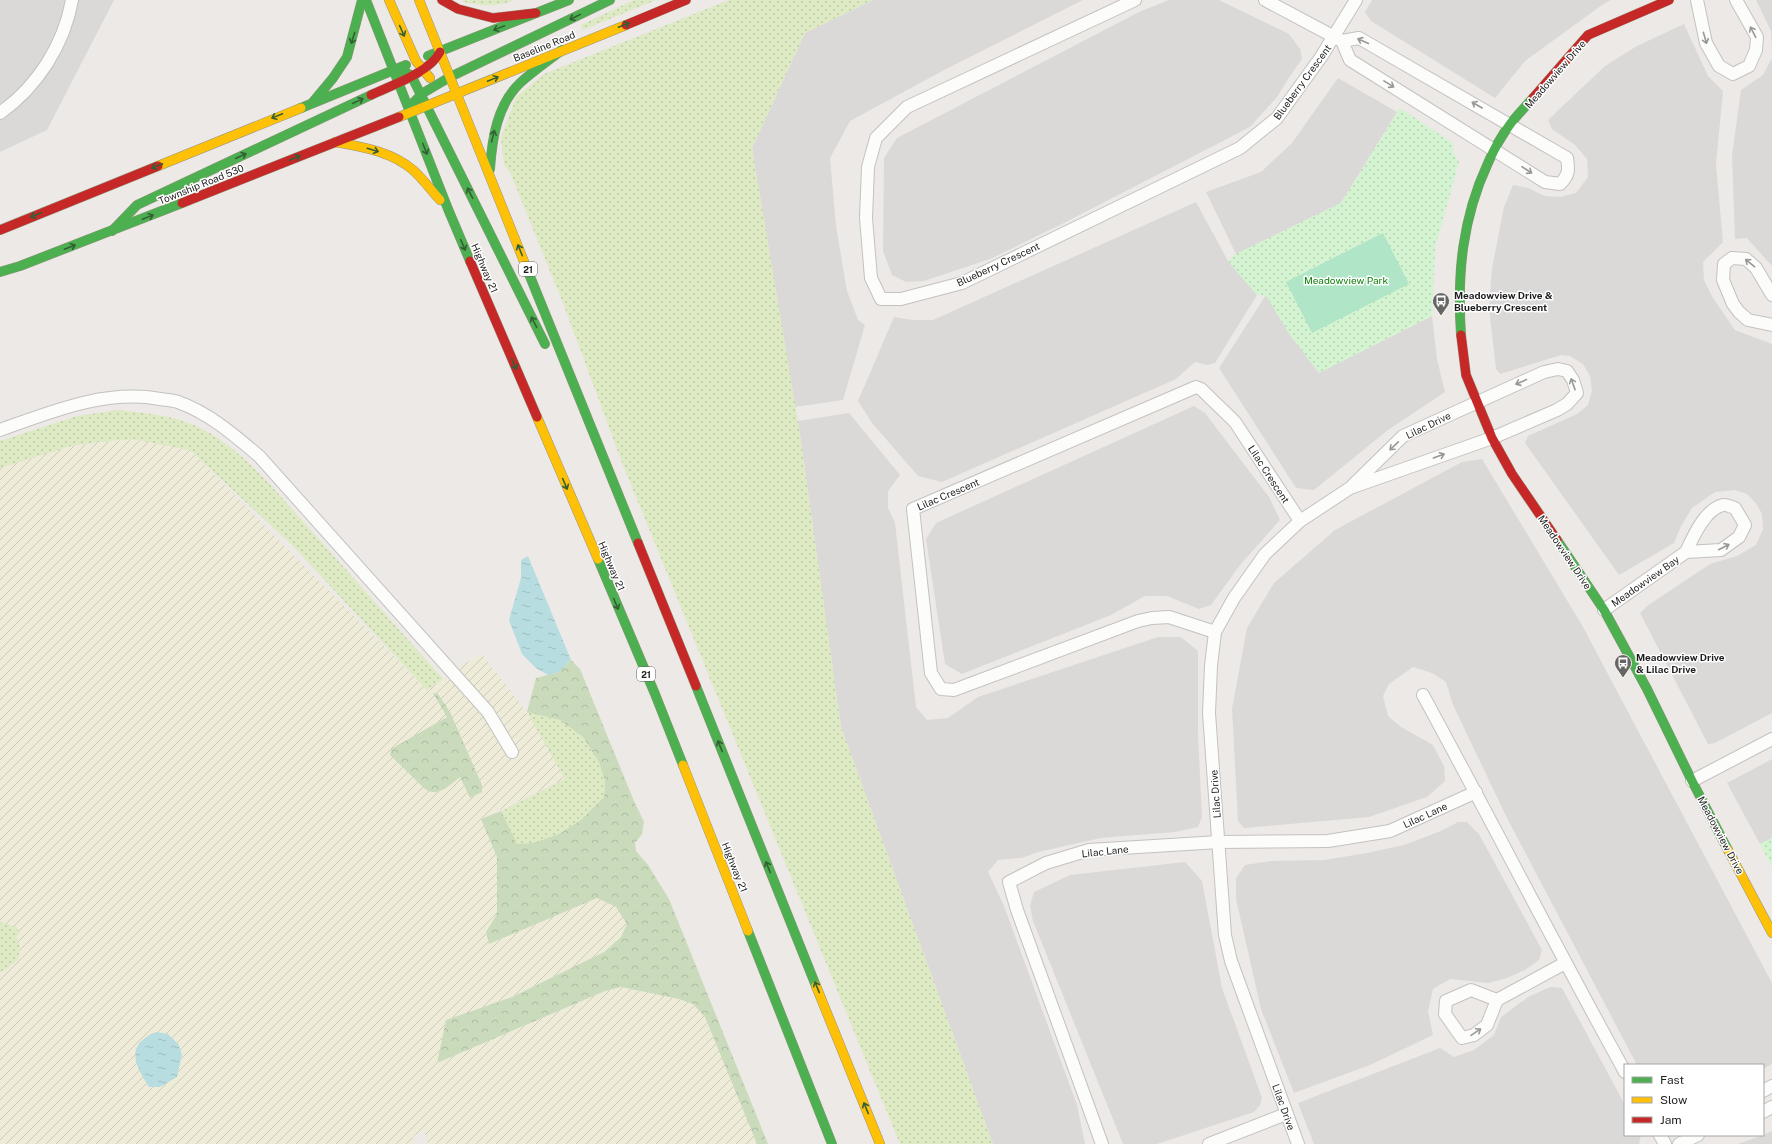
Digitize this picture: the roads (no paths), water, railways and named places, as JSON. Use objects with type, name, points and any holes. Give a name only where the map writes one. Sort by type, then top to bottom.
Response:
[{"type":"main road","points":[[313,102],[333,78],[347,56],[362,0]]},
{"type":"main road","name":"Highway 21","points":[[366,0],[448,209],[655,694],[832,1144]]},
{"type":"main road","points":[[389,0],[416,61],[437,85],[442,89],[457,94]]},
{"type":"main road","name":"21","points":[[419,0],[880,1144]]},
{"type":"main road","points":[[442,0],[458,9],[493,18],[536,13]]},
{"type":"main road","points":[[0,230],[313,102],[569,0]]},
{"type":"main road","points":[[410,113],[412,104],[421,95],[450,77],[610,0]]},
{"type":"main road","name":"Baseline Road","points":[[410,113],[686,0]]},
{"type":"main road","name":"Meadowview Drive","points":[[1669,0],[1588,35],[1510,124],[1494,150],[1477,188],[1466,225],[1461,264],[1461,334],[1466,375],[1492,438],[1512,474],[1604,610],[1647,688],[1692,781],[1772,933]]},
{"type":"main road","points":[[490,175],[492,139],[501,112],[509,96],[520,83],[562,50]]},
{"type":"main road","points":[[112,231],[138,205],[423,70],[436,60],[440,52]]},
{"type":"main road","points":[[393,70],[405,71],[411,75],[546,345],[565,364]]},
{"type":"main road","name":"Township Road 530","points":[[0,272],[20,266],[112,231],[410,113]]},
{"type":"main road","points":[[335,142],[372,149],[392,156],[413,170],[448,209]]},
{"type":"street","points":[[0,113],[16,102],[36,78],[56,49],[70,12],[72,0]]},
{"type":"street","name":"Blueberry Crescent","points":[[1136,0],[908,107],[876,138],[868,167],[866,218],[871,278],[881,299],[901,299],[962,283],[1240,148],[1277,118],[1321,57],[1338,39],[1356,0]]},
{"type":"street","name":"Blueberry Crescent","points":[[1266,0],[1338,39],[1360,38],[1510,124]]},
{"type":"street","points":[[1697,0],[1706,43],[1719,66],[1733,74],[1749,66],[1756,50],[1757,37],[1736,0]]},
{"type":"street","name":"Blueberry Crescent","points":[[1338,39],[1350,60],[1494,150]]},
{"type":"street","points":[[1494,150],[1545,182],[1560,184],[1567,177],[1569,169],[1567,158],[1510,124]]},
{"type":"street","points":[[1772,295],[1756,268],[1746,259],[1732,258],[1724,264],[1723,280],[1733,304],[1739,312],[1748,320],[1772,325]]},
{"type":"street","name":"Lilac Drive","points":[[1298,1144],[1231,961],[1225,934],[1209,713],[1210,666],[1215,632],[1234,598],[1265,554],[1300,521],[1350,488],[1403,436],[1544,372],[1558,369],[1567,371],[1573,380],[1576,393],[1567,404],[1557,410],[1492,438],[1350,488]]},
{"type":"street","name":"Lilac Crescent","points":[[1215,632],[1169,617],[1152,618],[1138,621],[954,690],[941,689],[931,673],[913,509],[1196,387],[1201,389],[1235,422],[1300,521]]},
{"type":"street","points":[[0,430],[73,405],[130,396],[177,402],[207,416],[259,456],[488,712],[512,752]]},
{"type":"street","name":"Meadowview Bay","points":[[1604,610],[1686,552],[1695,533],[1705,518],[1716,508],[1724,505],[1735,508],[1745,525],[1739,538],[1721,550],[1686,552]]},
{"type":"street","points":[[1422,694],[1476,792],[1565,964],[1624,1070]]},
{"type":"street","points":[[1692,781],[1772,739]]},
{"type":"street","name":"Lilac Lane","points":[[1102,1144],[1017,910],[1009,882],[1046,863],[1089,850],[1219,842],[1328,841],[1390,831],[1476,792]]},
{"type":"street","points":[[1497,1000],[1471,990],[1446,1001],[1445,1014],[1462,1038],[1474,1036],[1486,1025],[1497,1000],[1565,964]]},
{"type":"street","points":[[1209,1144],[1286,1114]]},
{"type":"street","points":[[1679,1144],[1696,1136]]},
{"type":"water","points":[[528,556],[571,660],[559,672],[548,675],[536,668],[522,654],[509,620],[521,578],[521,560]]},
{"type":"water","points":[[156,1032],[168,1034],[179,1045],[182,1055],[177,1077],[160,1087],[149,1087],[139,1071],[135,1056],[136,1049],[140,1043],[146,1037]]},
{"type":"place","name":"Meadowview Drive & Blueberry Crescent","points":[[1441,316]]},
{"type":"place","name":"Meadowview Drive & Lilac Drive","points":[[1623,678]]},
{"type":"park label","name":"Meadowview Park","points":[[1346,280]]}]
